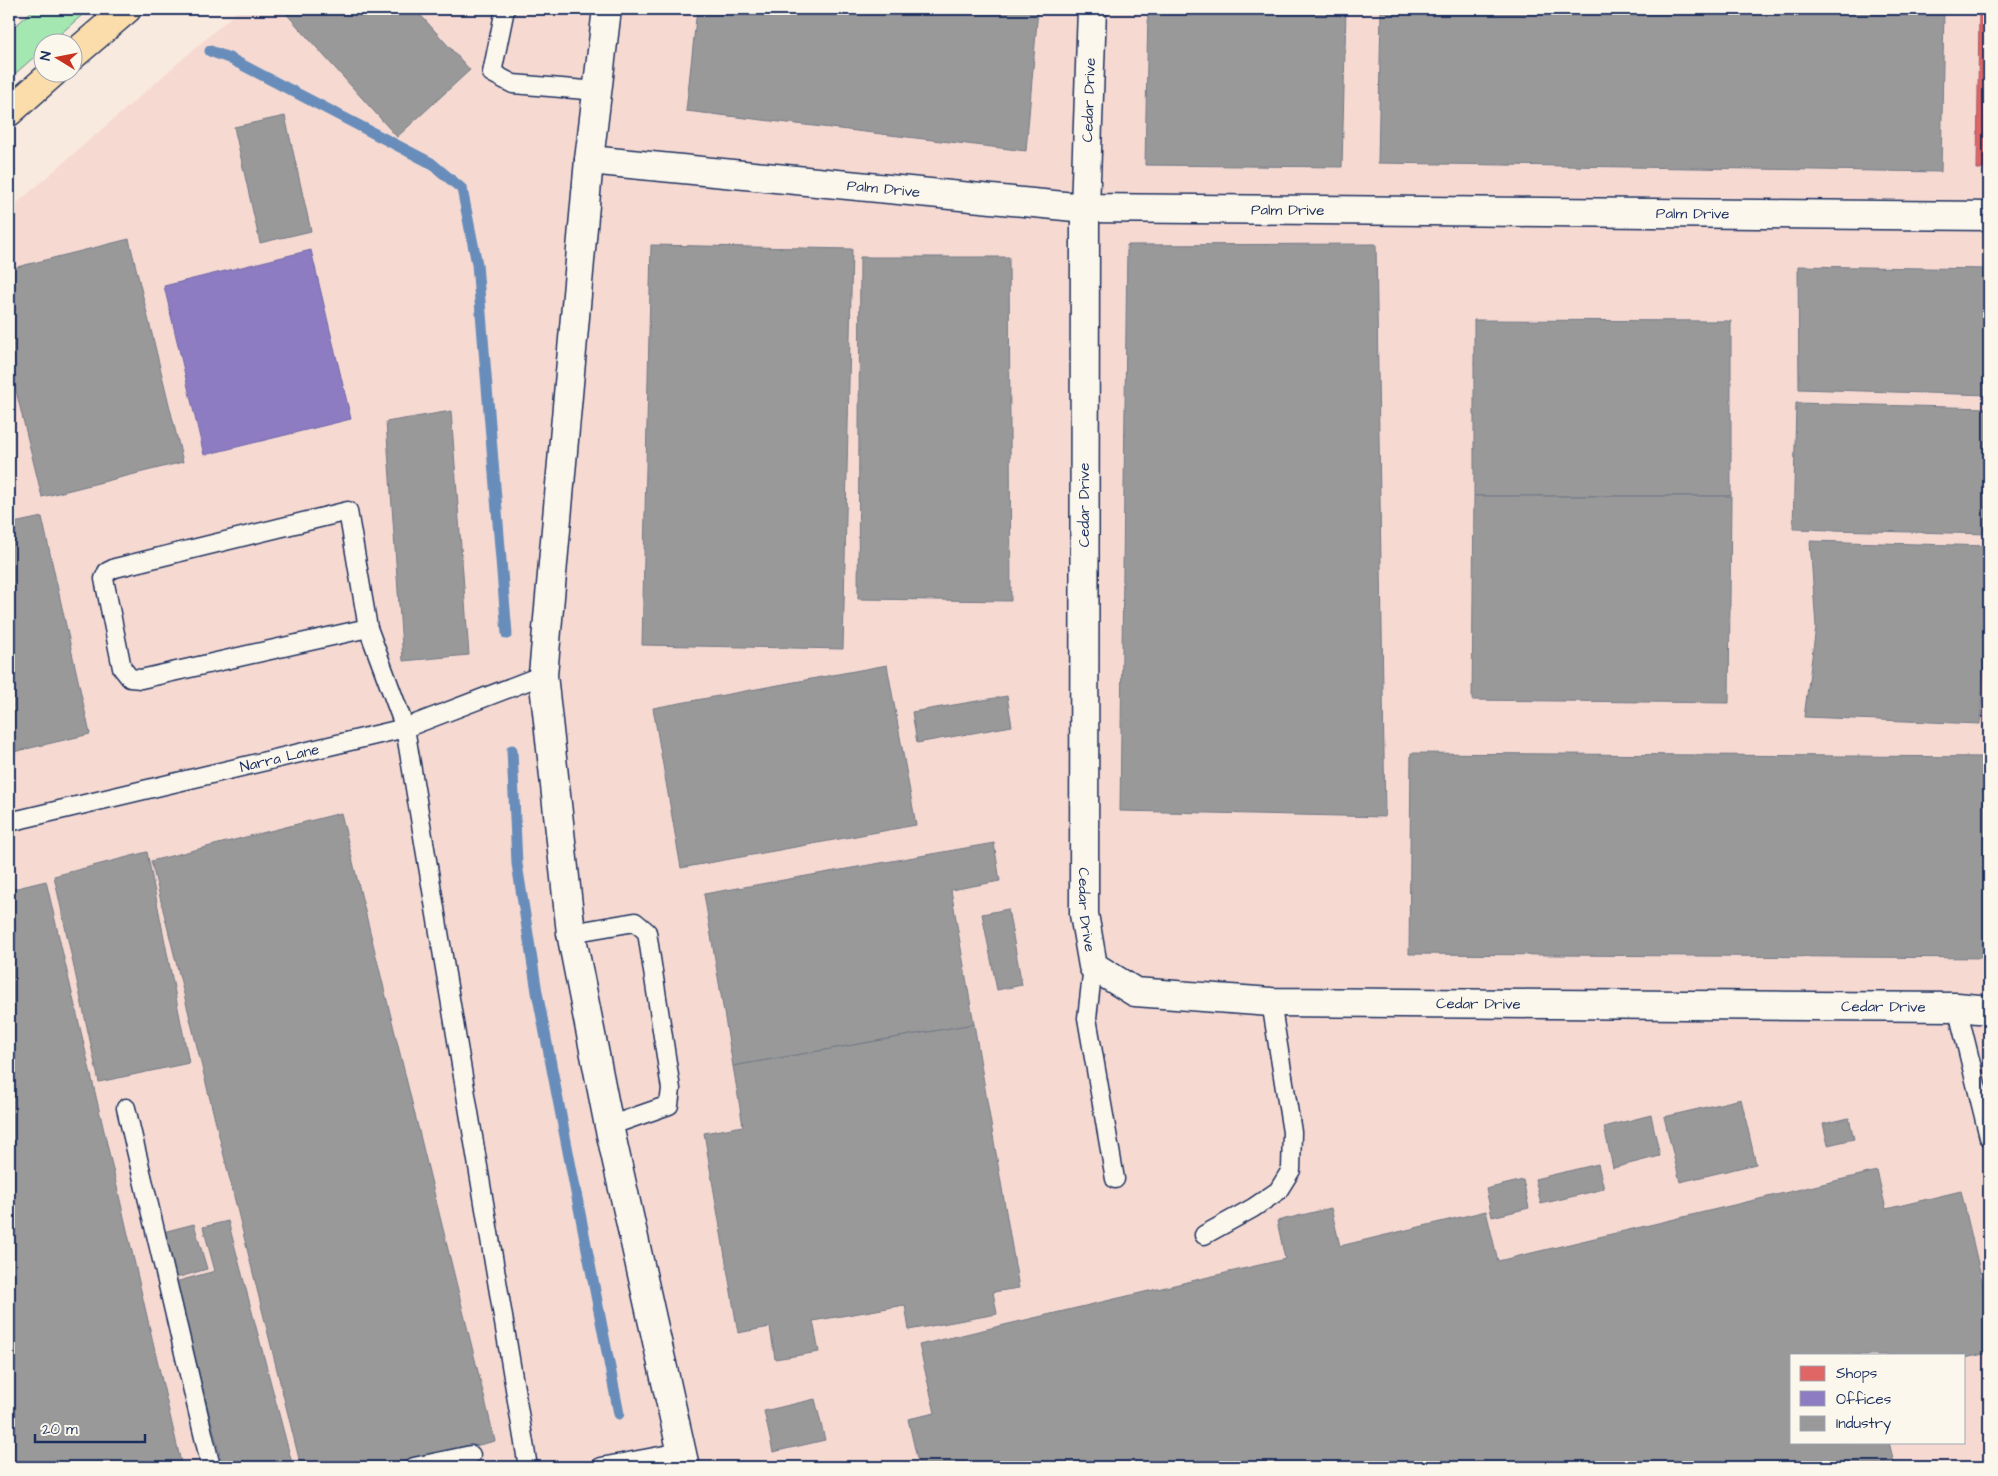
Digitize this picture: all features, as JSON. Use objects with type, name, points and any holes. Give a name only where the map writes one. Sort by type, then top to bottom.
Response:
[{"type":"main road","points":[[82,47],[127,9]]},
{"type":"main road","points":[[9,112],[43,82]]},
{"type":"street","points":[[607,9],[589,160],[543,675],[571,933],[609,1126],[683,1459]]},
{"type":"street","name":"Cedar Drive","points":[[1092,9],[1085,208],[1084,914],[1093,966],[1135,992],[1271,1002],[1957,1007],[1989,1010]]},
{"type":"street","name":"Palm Drive","points":[[589,160],[1085,208],[1989,216]]},
{"type":"lane","points":[[505,9],[492,73],[514,84],[598,91]]},
{"type":"lane","points":[[368,628],[142,679],[130,678],[122,668],[104,579],[107,572],[115,568],[348,511],[368,628],[405,728],[528,1467]]},
{"type":"lane","name":"Narra Lane","points":[[9,822],[405,728],[543,675]]},
{"type":"lane","points":[[571,933],[635,922],[647,932],[671,1089],[669,1105],[609,1126]]},
{"type":"lane","points":[[1093,966],[1087,1018],[1116,1179]]},
{"type":"lane","points":[[1204,1236],[1253,1208],[1278,1191],[1291,1170],[1292,1132],[1271,1002]]},
{"type":"lane","points":[[1957,1007],[1989,1137]]},
{"type":"lane","points":[[126,1108],[211,1467]]},
{"type":"lane","points":[[414,1467],[471,1455]]},
{"type":"lane","points":[[601,1467],[683,1459]]},
{"type":"shaded area","points":[[240,9],[1989,9],[1989,1467],[9,1467],[9,210]]},
{"type":"green space","points":[[34,9],[89,9],[63,32],[32,32],[32,59],[9,79],[9,32]]},
{"type":"building: Shops","points":[[1979,9],[1989,9],[1989,169],[1977,169]]},
{"type":"building: Offices","points":[[311,250],[351,419],[204,455],[164,286]]},
{"type":"building: Industry","points":[[282,9],[418,9],[416,10],[470,70],[397,137]]},
{"type":"building: Industry","points":[[697,9],[1038,9],[1026,151],[686,111]]},
{"type":"building: Industry","points":[[1148,9],[1346,9],[1342,167],[1145,165]]},
{"type":"building: Industry","points":[[1381,9],[1944,9],[1941,172],[1378,163]]},
{"type":"building: Industry","points":[[285,116],[311,231],[260,243],[234,127]]},
{"type":"building: Industry","points":[[129,239],[183,462],[42,497],[9,362],[9,269]]},
{"type":"building: Industry","points":[[1376,244],[1385,817],[1120,811],[1127,245]]},
{"type":"building: Industry","points":[[651,245],[852,249],[843,649],[642,645]]},
{"type":"building: Industry","points":[[860,257],[1009,257],[1011,601],[858,599]]},
{"type":"building: Industry","points":[[1798,266],[1989,269],[1989,395],[1799,389]]},
{"type":"building: Industry","points":[[1474,320],[1731,321],[1731,496],[1474,496]]},
{"type":"building: Industry","points":[[1796,403],[1989,408],[1989,534],[1793,529]]},
{"type":"building: Industry","points":[[451,411],[469,655],[403,661],[386,422]]},
{"type":"building: Industry","points":[[1474,496],[1731,496],[1729,703],[1472,700]]},
{"type":"building: Industry","points":[[42,517],[90,734],[9,753],[9,524]]},
{"type":"building: Industry","points":[[1810,541],[1989,546],[1989,587],[1980,724],[1804,717],[1816,627]]},
{"type":"building: Industry","points":[[887,665],[916,825],[681,868],[653,708]]},
{"type":"building: Industry","points":[[1007,696],[1012,726],[917,743],[912,712]]},
{"type":"building: Industry","points":[[1411,753],[1989,757],[1989,958],[1409,954]]},
{"type":"building: Industry","points":[[341,813],[495,1441],[390,1467],[301,1467],[151,861]]},
{"type":"building: Industry","points":[[994,843],[1000,881],[951,890],[974,1024],[733,1066],[704,894]]},
{"type":"building: Industry","points":[[147,852],[189,1063],[99,1082],[54,876]]},
{"type":"building: Industry","points":[[46,881],[182,1467],[9,1467],[9,890]]},
{"type":"building: Industry","points":[[1008,909],[1022,985],[997,990],[982,914]]},
{"type":"building: Industry","points":[[974,1024],[1019,1288],[993,1292],[997,1314],[909,1330],[905,1305],[813,1321],[819,1352],[775,1359],[770,1327],[738,1333],[704,1133],[743,1126],[733,1066]]},
{"type":"building: Industry","points":[[1741,1099],[1756,1164],[1680,1182],[1664,1117]]},
{"type":"building: Industry","points":[[1651,1115],[1660,1156],[1613,1168],[1604,1127]]},
{"type":"building: Industry","points":[[1849,1118],[1854,1139],[1828,1145],[1823,1124]]},
{"type":"building: Industry","points":[[1598,1164],[1604,1189],[1541,1204],[1535,1179]]},
{"type":"building: Industry","points":[[1877,1171],[1886,1209],[1961,1191],[1989,1310],[1989,1353],[1966,1358],[1966,1354],[1790,1354],[1790,1444],[1889,1444],[1895,1467],[919,1467],[908,1419],[935,1413],[919,1345],[1285,1259],[1277,1221],[1331,1208],[1340,1246],[1486,1211],[1498,1261]]},
{"type":"building: Industry","points":[[1523,1180],[1529,1208],[1492,1217],[1486,1189]]},
{"type":"building: Industry","points":[[228,1221],[293,1467],[223,1467],[175,1282],[215,1271],[203,1227]]},
{"type":"building: Industry","points":[[194,1224],[207,1269],[176,1278],[163,1232]]},
{"type":"building: Industry","points":[[815,1399],[825,1440],[773,1452],[764,1411]]},
{"type":"waterway","points":[[210,51],[229,58],[431,163],[462,189],[477,264],[507,634]]},
{"type":"waterway","points":[[512,750],[517,864],[537,992],[619,1414]]}]
